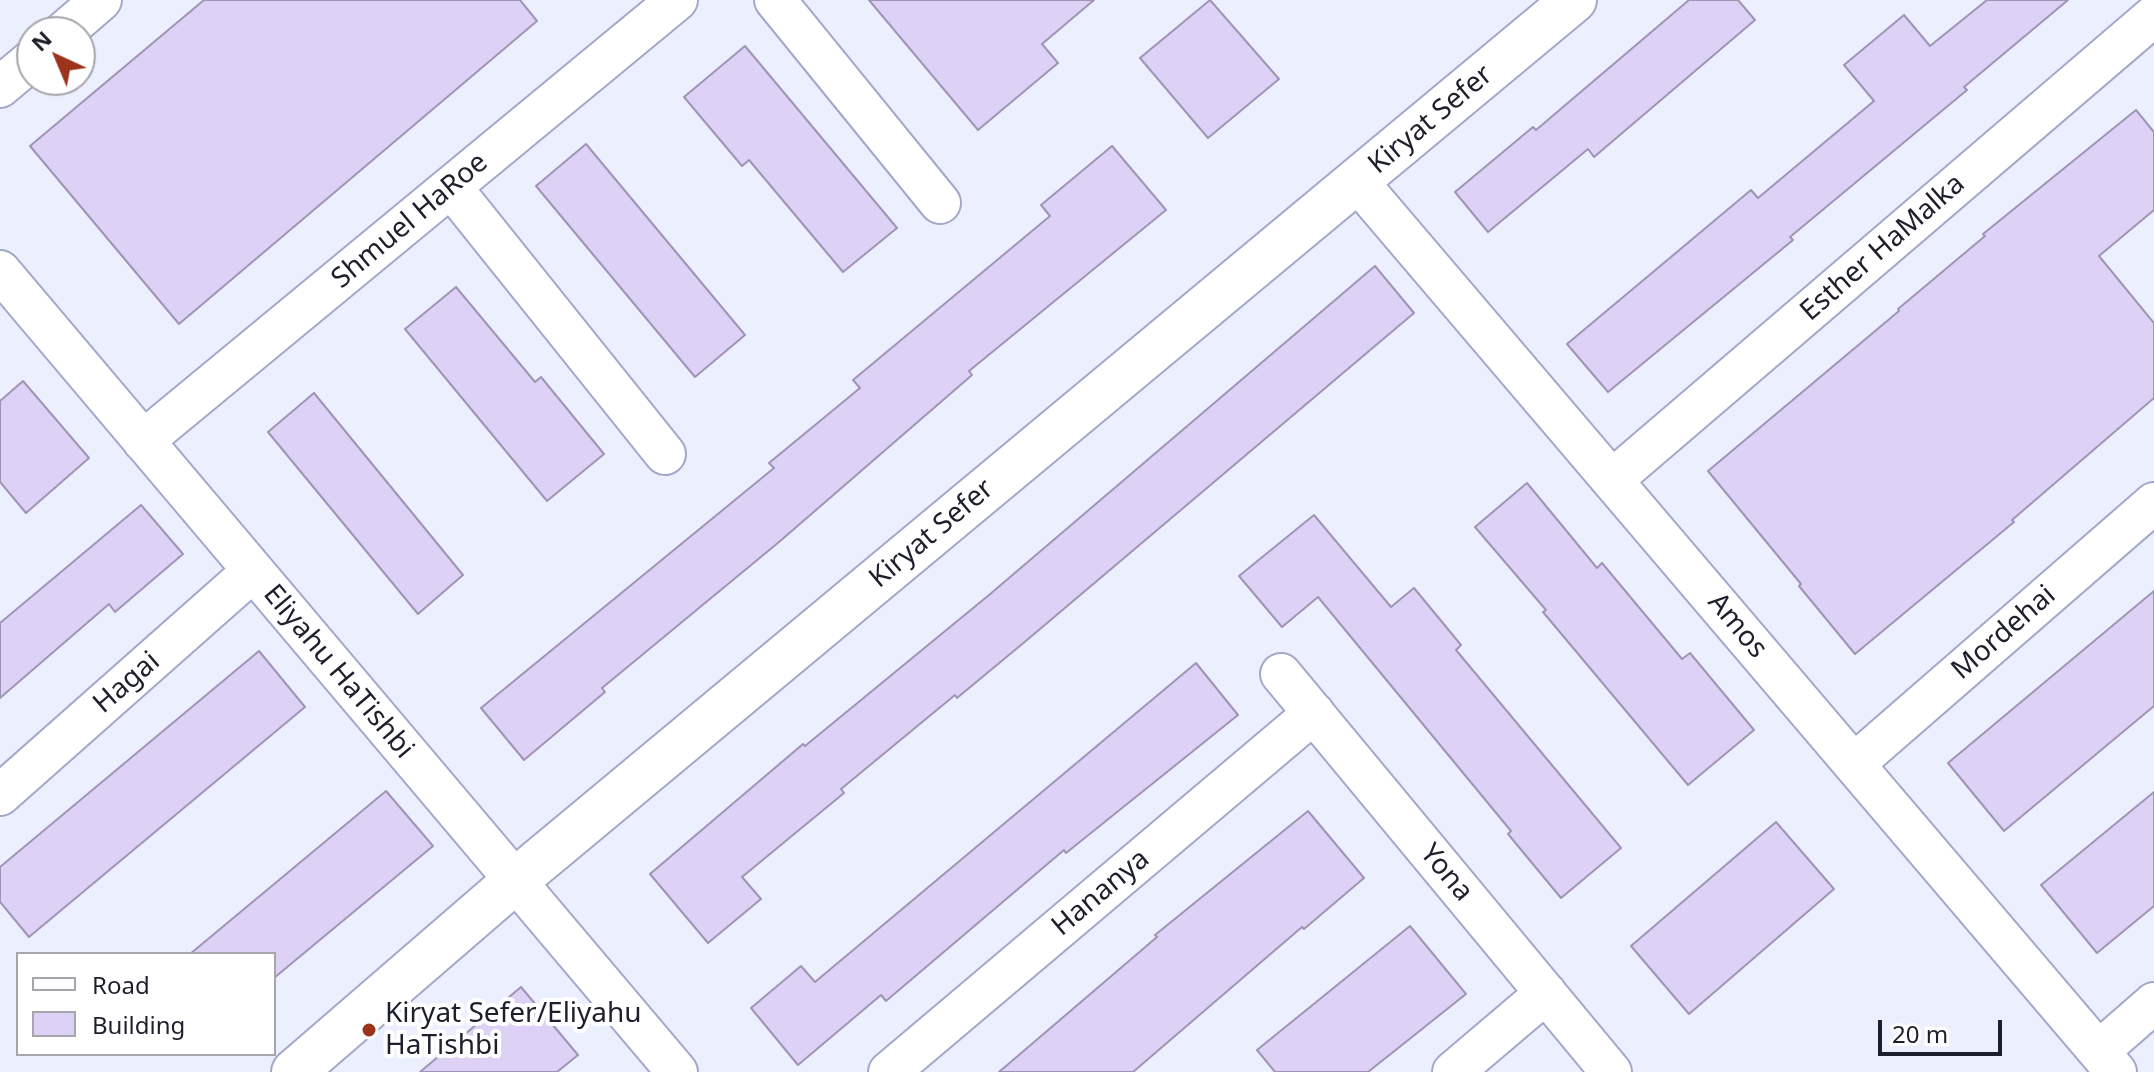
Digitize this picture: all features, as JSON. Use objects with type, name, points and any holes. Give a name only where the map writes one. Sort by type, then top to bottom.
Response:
[{"type":"street","points":[[82,16],[101,0]]},
{"type":"street","name":"Shmuel HaRoe","points":[[143,441],[677,0]]},
{"type":"street","points":[[775,0],[940,203]]},
{"type":"street","name":"Kiryat Sefer","points":[[294,1072],[515,881],[1574,0]]},
{"type":"street","name":"Esther HaMalka","points":[[1612,480],[2149,14]]},
{"type":"street","points":[[0,87],[16,74]]},
{"type":"street","name":"Amos","points":[[1357,181],[2108,1062]]},
{"type":"street","points":[[451,187],[665,454]]},
{"type":"street","name":"Eliyahu HaTishbi","points":[[5,287],[143,441],[677,1072]]},
{"type":"street","name":"Mordehai","points":[[1854,764],[2154,503]]},
{"type":"street","name":"Hagai","points":[[0,795],[253,571]]},
{"type":"street","name":"Yona","points":[[1281,674],[1611,1072]]},
{"type":"street","name":"Hananya","points":[[889,1072],[1314,713]]},
{"type":"street","points":[[1453,1072],[1546,993]]},
{"type":"street","points":[[2108,1062],[2154,1003]]},
{"type":"building","points":[[204,0],[520,0],[537,21],[179,324],[30,146],[90,96],[96,96],[96,91]]},
{"type":"building","points":[[869,0],[1094,0],[1042,44],[1058,63],[978,130]]},
{"type":"building","points":[[1210,0],[1279,79],[1208,138],[1140,58]]},
{"type":"building","points":[[1689,0],[1738,0],[1755,20],[1594,157],[1588,149],[1488,232],[1455,192],[1533,127],[1536,130]]},
{"type":"building","points":[[1987,0],[2068,0],[1964,87],[1967,90],[1790,237],[1793,240],[1608,392],[1567,344],[1751,190],[1758,198],[1874,101],[1844,65],[1904,15],[1930,46]]},
{"type":"building","points":[[745,46],[897,228],[843,272],[749,160],[742,166],[684,97]]},
{"type":"building","points":[[2136,110],[2154,132],[2154,210],[2099,256],[2154,323],[2154,398],[2012,520],[2014,522],[1855,654],[1708,471],[1899,311],[1985,236],[1983,234]]},
{"type":"building","points":[[586,144],[745,335],[695,377],[536,186]]},
{"type":"building","points":[[1112,146],[1166,210],[969,371],[972,375],[779,542],[602,688],[605,692],[524,760],[481,708],[774,468],[769,463],[860,388],[853,380],[1050,216],[1041,205]]},
{"type":"building","points":[[1375,266],[1414,313],[1027,640],[841,789],[844,793],[742,877],[761,899],[708,943],[650,874],[803,744],[805,746],[989,595]]},
{"type":"building","points":[[456,287],[535,382],[541,377],[604,454],[547,501],[405,329]]},
{"type":"building","points":[[23,381],[89,458],[26,513],[0,482],[0,401]]},
{"type":"building","points":[[314,393],[463,575],[418,614],[268,432]]},
{"type":"building","points":[[1527,483],[1597,568],[1602,563],[1682,659],[1690,653],[1754,730],[1688,785],[1475,527]]},
{"type":"building","points":[[141,505],[183,554],[115,612],[109,604],[0,698],[0,623]]},
{"type":"building","points":[[1314,515],[1391,607],[1414,588],[1461,645],[1456,650],[1621,848],[1561,898],[1508,834],[1511,831],[1318,597],[1282,627],[1239,576]]},
{"type":"building","points":[[2154,591],[2154,706],[2004,831],[1948,763]]},
{"type":"building","points":[[259,651],[305,707],[29,937],[0,902],[0,867]]},
{"type":"building","points":[[1196,663],[1238,715],[1066,853],[1064,850],[886,1001],[881,995],[798,1065],[751,1008],[801,966],[815,982]]},
{"type":"building","points":[[386,791],[433,846],[276,976],[276,952],[192,952]]},
{"type":"building","points":[[2154,792],[2154,906],[2097,953],[2041,885]]},
{"type":"building","points":[[1308,811],[1364,878],[1304,929],[1302,927],[1133,1072],[999,1072],[1157,937],[1155,935]]},
{"type":"building","points":[[1776,822],[1834,889],[1689,1014],[1631,946]]},
{"type":"building","points":[[1410,926],[1466,994],[1368,1072],[1275,1072],[1257,1050]]},
{"type":"building","points":[[521,987],[578,1055],[557,1072],[420,1072]]},
{"type":"place","name":"Kiryat Sefer/Eliyahu HaTishbi","points":[[369,1030]]}]
